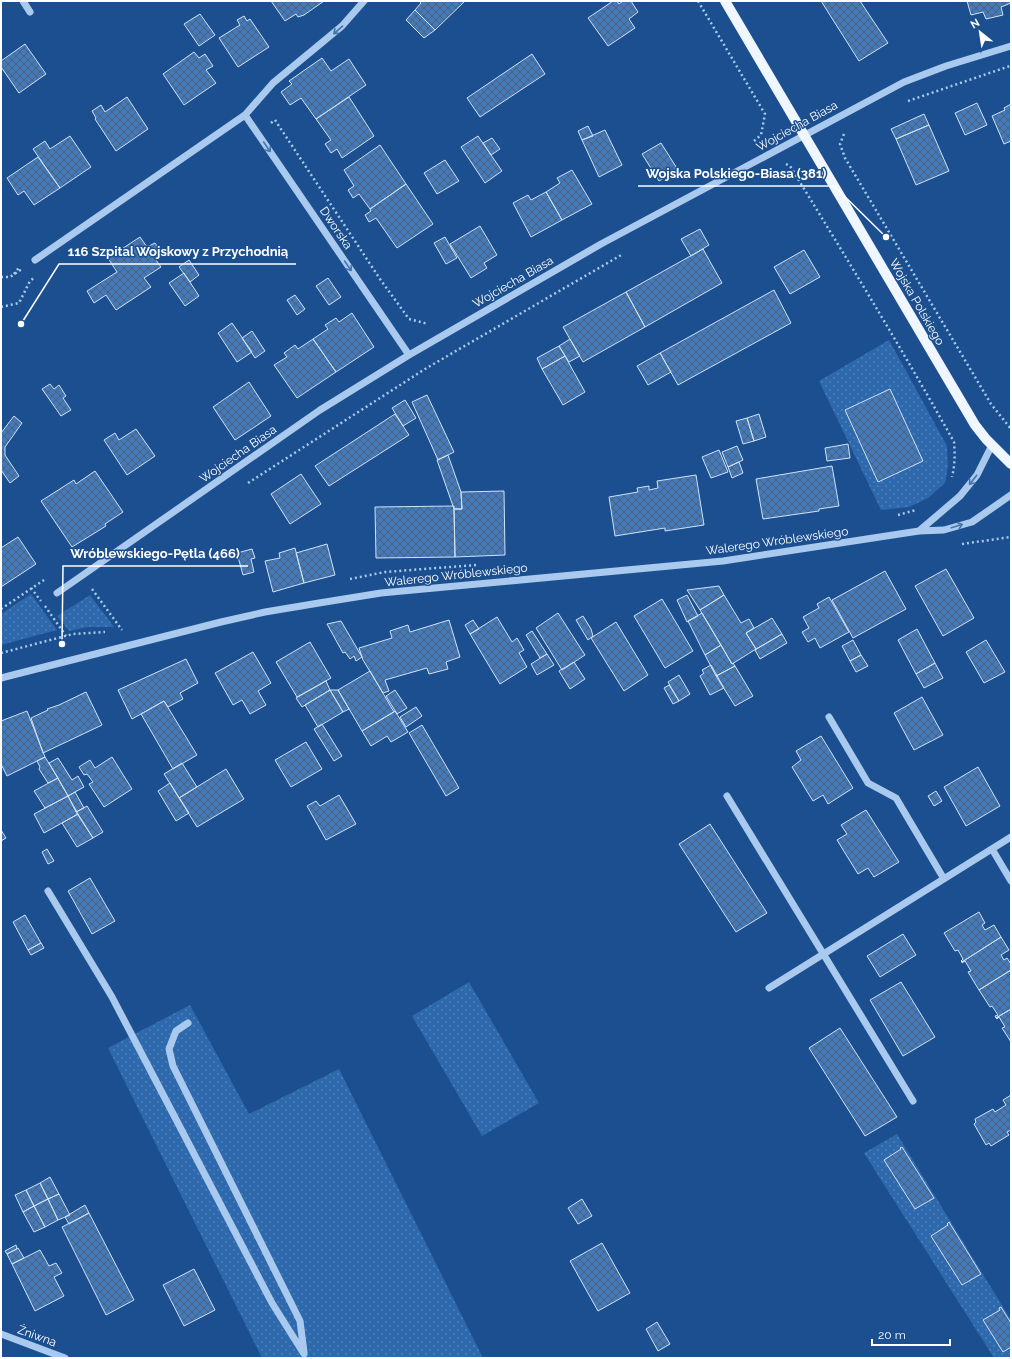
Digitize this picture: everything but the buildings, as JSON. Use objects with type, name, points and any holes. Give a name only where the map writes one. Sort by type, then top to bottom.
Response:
[{"type":"main road","name":"Wojska Polskiego","points":[[725,1],[975,425],[1011,464]]},
{"type":"street","points":[[23,1],[30,12]]},
{"type":"street","points":[[35,260],[245,115],[273,83],[342,26],[364,1]]},
{"type":"street","name":"Wojciecha Biasa","points":[[57,593],[320,410],[409,354],[601,244],[904,82],[946,66],[1011,46]]},
{"type":"street","name":"Dworska","points":[[245,115],[409,354]]},
{"type":"street","points":[[919,531],[960,496],[977,475],[992,445]]},
{"type":"street","name":"Walerego Wróblewskiego","points":[[1,678],[222,622],[319,602],[381,593],[723,561],[919,531],[944,530],[972,522],[1011,495]]},
{"type":"street","points":[[829,717],[868,783],[896,798],[944,879]]},
{"type":"street","points":[[727,796],[913,1101]]},
{"type":"street","points":[[769,988],[1011,837]]},
{"type":"street","points":[[992,849],[1011,881]]},
{"type":"street","points":[[48,891],[112,997],[272,1303],[305,1356]]},
{"type":"street","points":[[188,1023],[176,1031],[169,1049],[173,1066],[300,1321],[305,1356]]},
{"type":"street","name":"Żniwna","points":[[1,1334],[65,1358]]},
{"type":"path","points":[[698,1],[765,114],[761,135],[751,144]]},
{"type":"path","points":[[903,103],[1011,66]]},
{"type":"path","points":[[257,132],[275,120],[380,279],[409,319],[428,324],[434,323]]},
{"type":"path","points":[[848,130],[843,134],[840,144],[845,158],[992,404],[1011,429]]},
{"type":"path","points":[[781,165],[785,163],[790,166],[916,374],[954,442],[955,455],[951,484]]},
{"type":"path","points":[[248,483],[425,369],[627,251]]},
{"type":"path","points":[[1,277],[10,277],[35,260]]},
{"type":"path","points":[[1,307],[19,303],[30,281],[36,276]]},
{"type":"path","points":[[894,517],[922,508]]},
{"type":"path","points":[[962,544],[1011,537]]},
{"type":"path","points":[[348,579],[385,572],[479,565]]},
{"type":"path","points":[[1,609],[46,579],[57,593]]},
{"type":"path","points":[[31,588],[66,636]]},
{"type":"path","points":[[86,593],[92,589],[122,631],[115,632]]},
{"type":"path","points":[[1,653],[73,634],[108,632]]},
{"type":"shaded area","points":[[889,340],[947,446],[948,466],[945,483],[928,498],[909,507],[881,510],[819,381]]},
{"type":"shaded area","points":[[31,594],[57,630],[1,645],[1,614]]},
{"type":"shaded area","points":[[90,595],[114,627],[88,627],[69,631],[57,616]]},
{"type":"shaded area","points":[[469,982],[539,1103],[482,1136],[412,1016]]},
{"type":"shaded area","points":[[190,1005],[249,1114],[339,1069],[483,1358],[262,1358],[108,1048]]},
{"type":"shaded area","points":[[897,1134],[1011,1320],[1011,1358],[994,1358],[864,1153]]},
{"type":"place","name":"Wojska Polskiego-Biasa (381)","points":[[886,237]]},
{"type":"place","name":"116 Szpital Wojskowy z Przychodnią","points":[[21,324]]},
{"type":"place","name":"Wróblewskiego-Pętla (466)","points":[[62,644]]}]
